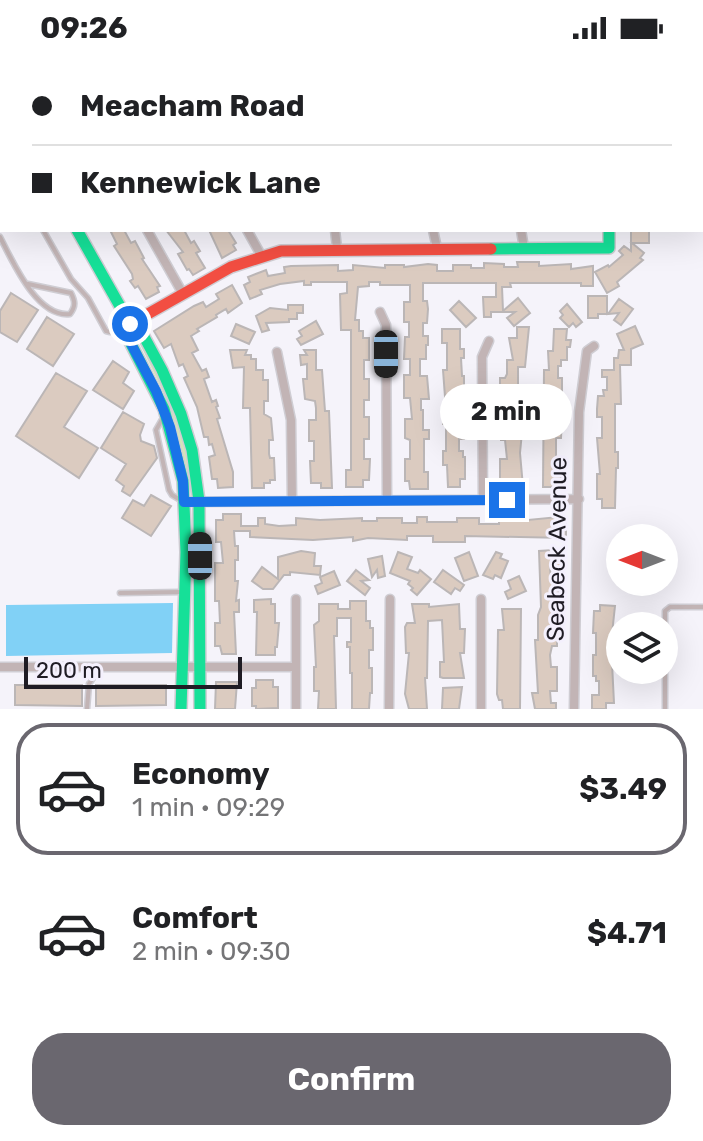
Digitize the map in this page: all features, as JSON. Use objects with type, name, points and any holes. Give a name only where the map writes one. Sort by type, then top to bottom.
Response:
[{"type":"street","points":[[78,232],[130,324],[141,331],[162,370],[192,450],[199,501],[200,709]]},
{"type":"street","points":[[148,232],[183,294]]},
{"type":"street","points":[[248,232],[261,255]]},
{"type":"street","points":[[335,232],[337,248]]},
{"type":"street","points":[[433,232],[437,248]]},
{"type":"street","points":[[521,232],[524,248]]},
{"type":"street","points":[[130,324],[231,267],[261,255],[299,249],[337,248],[609,248],[609,232]]},
{"type":"street","points":[[380,312],[386,325],[387,500]]},
{"type":"street","points":[[130,324],[128,338],[166,414],[176,449],[184,502],[181,709]]},
{"type":"street","points":[[483,500],[482,357],[489,341]]},
{"type":"street","name":"Seabeck Avenue","points":[[574,709],[581,389],[587,351],[594,346]]},
{"type":"street","points":[[277,352],[291,420],[292,500]]},
{"type":"street","points":[[184,502],[579,499]]},
{"type":"street","points":[[296,599],[296,709]]},
{"type":"street","points":[[389,709],[390,599]]},
{"type":"street","points":[[481,599],[481,709]]},
{"type":"street","points":[[0,667],[296,667]]},
{"type":"lane","points":[[44,232],[106,331],[130,324]]},
{"type":"lane","points":[[0,237],[37,300],[61,315],[70,314],[74,309],[75,301],[71,293],[28,284]]},
{"type":"lane","points":[[120,593],[184,592]]},
{"type":"lane","points":[[665,709],[665,611],[670,607],[703,607]]},
{"type":"lane","points":[[87,709],[89,684],[100,667]]},
{"type":"green space","points":[[138,335],[145,344],[184,432],[194,482],[191,488],[167,400]]},
{"type":"water","points":[[173,603],[172,653],[6,656],[6,605]]},
{"type":"building","points":[[111,232],[125,232],[131,243],[135,241],[142,259],[160,286],[157,287],[159,292],[146,299],[138,286],[135,288],[130,281],[132,274],[114,246],[117,244]]},
{"type":"building","points":[[168,232],[185,232],[200,251],[196,253],[205,268],[193,275],[178,254],[183,252]]},
{"type":"building","points":[[210,232],[229,232],[236,243],[233,245],[236,250],[222,258]]},
{"type":"building","points":[[631,232],[649,232],[649,243],[632,243],[644,253],[640,258],[643,260],[617,282],[619,286],[607,293],[595,272],[609,267],[623,255],[619,251],[624,246],[631,251]]},
{"type":"building","points":[[517,262],[539,262],[539,266],[571,264],[571,269],[593,266],[593,286],[581,286],[581,283],[510,283],[511,287],[502,287],[503,311],[518,298],[530,313],[514,326],[507,318],[515,312],[491,312],[491,317],[484,317],[483,297],[496,297],[496,283],[423,283],[423,301],[427,301],[428,309],[423,336],[428,336],[428,345],[426,359],[420,359],[420,376],[427,376],[429,399],[421,399],[423,430],[429,430],[429,439],[424,439],[424,472],[428,472],[428,489],[410,489],[409,481],[405,481],[405,459],[410,459],[410,440],[405,438],[405,419],[412,419],[410,398],[404,398],[404,375],[410,375],[410,359],[404,359],[409,322],[404,322],[404,302],[410,302],[410,285],[369,282],[369,286],[358,287],[355,320],[359,320],[363,338],[369,338],[369,360],[364,360],[364,379],[369,379],[369,400],[364,400],[364,417],[369,417],[369,439],[364,439],[364,459],[370,459],[369,480],[363,480],[363,487],[346,487],[346,470],[351,470],[351,330],[341,330],[340,294],[347,293],[347,282],[280,284],[260,290],[262,294],[250,299],[244,285],[250,282],[248,277],[266,270],[268,276],[285,273],[284,267],[291,266],[338,265],[338,271],[353,270],[353,265],[385,268],[385,265],[404,267],[428,264],[437,265],[437,271],[453,271],[453,265],[484,268],[484,263],[518,267]]},
{"type":"building","points":[[232,285],[242,303],[228,313],[226,309],[216,315],[191,336],[198,350],[192,353],[202,371],[206,369],[209,377],[204,379],[212,402],[216,400],[218,406],[220,418],[217,419],[233,472],[233,487],[218,488],[217,479],[212,479],[209,457],[215,455],[208,437],[204,437],[197,407],[184,378],[188,376],[183,364],[179,366],[171,344],[164,348],[154,331],[194,306],[203,302],[206,307],[219,299],[216,294]]},
{"type":"building","points":[[11,293],[38,310],[17,342],[0,332],[0,311]]},
{"type":"building","points":[[588,296],[607,296],[607,314],[588,318]]},
{"type":"building","points":[[619,299],[633,309],[621,325],[614,320],[619,313],[608,314]]},
{"type":"building","points":[[459,301],[476,318],[466,327],[450,310]]},
{"type":"building","points":[[567,304],[582,322],[576,327],[573,323],[569,327],[560,318],[563,315],[560,311]]},
{"type":"building","points":[[288,305],[303,305],[303,313],[297,313],[297,319],[289,319],[289,322],[266,323],[269,330],[262,332],[256,316],[270,308],[288,310]]},
{"type":"building","points":[[47,317],[74,334],[53,366],[27,349]]},
{"type":"building","points":[[316,321],[323,334],[301,345],[297,339],[302,336],[299,331]]},
{"type":"building","points":[[236,324],[255,332],[249,344],[231,336]]},
{"type":"building","points":[[635,326],[643,344],[631,349],[631,365],[620,365],[621,404],[615,404],[618,468],[615,508],[602,508],[602,499],[597,499],[597,474],[600,474],[597,438],[602,438],[602,417],[597,417],[597,409],[598,396],[604,396],[603,390],[607,390],[607,377],[602,377],[602,370],[614,370],[614,358],[618,358],[619,350],[624,350],[617,334]]},
{"type":"building","points":[[517,327],[529,327],[525,367],[518,367],[518,432],[522,432],[523,487],[506,487],[506,479],[500,479],[500,459],[507,459],[505,440],[501,440],[500,418],[505,418],[505,397],[500,397],[500,378],[505,378],[507,374],[507,360],[513,360],[509,338],[517,338]]},
{"type":"building","points":[[442,329],[460,329],[460,349],[464,349],[464,358],[461,358],[464,439],[459,439],[459,451],[463,451],[465,457],[465,479],[460,479],[460,487],[448,487],[447,465],[443,465],[446,424],[443,424],[443,411],[446,410],[443,370],[447,370],[447,343],[442,343]]},
{"type":"building","points":[[554,329],[567,329],[566,340],[571,340],[570,347],[567,347],[567,360],[561,360],[561,366],[558,366],[558,378],[562,378],[562,400],[557,400],[557,418],[562,418],[561,438],[556,438],[556,459],[560,459],[561,480],[555,480],[555,487],[543,487],[544,370],[549,370],[548,351],[553,351]]},
{"type":"building","points":[[230,350],[247,350],[245,355],[256,359],[256,370],[263,370],[263,380],[268,380],[268,401],[264,401],[264,414],[271,418],[273,440],[269,440],[269,454],[270,458],[274,458],[275,480],[264,483],[264,488],[252,488],[250,408],[243,408],[244,367],[233,368]]},
{"type":"building","points":[[304,350],[316,350],[316,370],[322,370],[325,411],[329,411],[332,488],[321,488],[321,483],[311,483],[310,461],[314,461],[314,441],[309,441],[309,420],[316,420],[316,408],[315,401],[305,399],[303,379],[307,379],[307,364],[301,365],[300,355],[307,355]]},
{"type":"building","points":[[113,361],[129,372],[123,383],[134,391],[123,409],[93,390]]},
{"type":"building","points":[[56,373],[87,391],[64,427],[98,448],[79,478],[16,436]]},
{"type":"building","points":[[123,412],[144,424],[141,441],[154,446],[157,458],[130,496],[122,491],[124,486],[116,480],[126,464],[101,448]]},
{"type":"building","points":[[151,495],[171,506],[151,536],[122,518],[133,500],[144,506]]},
{"type":"building","points":[[223,514],[241,514],[241,526],[258,526],[258,518],[265,518],[265,524],[279,526],[296,525],[296,518],[362,518],[362,521],[377,521],[377,518],[402,518],[402,523],[417,523],[417,517],[427,517],[427,522],[479,518],[479,524],[499,524],[499,518],[518,517],[518,521],[558,517],[558,523],[566,523],[566,538],[465,536],[465,542],[433,542],[433,536],[407,536],[407,540],[368,538],[353,541],[353,537],[313,540],[250,537],[250,531],[234,531],[235,546],[238,546],[238,560],[235,560],[235,581],[238,581],[236,601],[239,600],[239,612],[234,612],[236,654],[222,654],[220,646],[215,646],[215,623],[220,623],[219,601],[215,601],[215,563],[223,563],[221,542],[216,542],[216,520],[223,520]]},
{"type":"building","points":[[553,550],[553,553],[561,553],[561,566],[550,567],[551,581],[559,581],[558,603],[554,603],[557,646],[552,646],[550,655],[551,667],[557,667],[557,691],[550,691],[551,703],[556,703],[556,709],[535,709],[532,693],[538,693],[535,640],[538,640],[541,607],[539,551]]},
{"type":"building","points":[[301,551],[315,553],[314,566],[321,566],[320,575],[290,572],[273,589],[263,589],[252,581],[262,567],[278,579],[278,557]]},
{"type":"building","points":[[398,552],[412,557],[407,569],[418,573],[420,570],[431,579],[417,595],[408,584],[410,581],[390,573]]},
{"type":"building","points":[[469,552],[478,576],[464,581],[455,558]]},
{"type":"building","points":[[496,552],[508,561],[501,578],[495,575],[493,579],[483,575]]},
{"type":"building","points":[[382,556],[385,576],[378,578],[377,570],[372,577],[368,559]]},
{"type":"building","points":[[356,570],[369,580],[361,581],[370,588],[365,595],[347,581]]},
{"type":"building","points":[[443,570],[464,585],[460,591],[455,588],[451,594],[434,582]]},
{"type":"building","points":[[334,571],[340,585],[318,594],[315,586],[322,583],[320,577]]},
{"type":"building","points":[[519,576],[526,591],[508,599],[505,592],[511,589],[508,581]]},
{"type":"building","points":[[271,599],[271,604],[275,604],[275,623],[279,623],[275,655],[256,655],[257,612],[254,612],[254,600]]},
{"type":"building","points":[[350,601],[366,601],[366,621],[370,621],[370,628],[373,628],[373,650],[369,650],[372,693],[369,709],[352,709],[350,647],[347,647],[347,642],[351,642],[351,618],[337,618],[337,636],[334,636],[336,709],[318,709],[319,691],[314,691],[314,625],[319,621],[319,604],[338,604],[338,609],[350,609]]},
{"type":"building","points":[[412,604],[429,604],[429,607],[459,604],[460,629],[465,629],[464,653],[460,653],[464,678],[443,678],[440,677],[440,662],[444,662],[442,620],[428,621],[427,709],[409,709],[405,694],[409,653],[406,653],[405,627],[407,623],[415,623]]},
{"type":"building","points":[[600,605],[615,606],[614,612],[606,612],[606,684],[613,684],[614,703],[606,703],[606,709],[592,709],[592,695],[599,695],[599,681],[593,676],[593,655],[596,655],[594,611],[600,611]]},
{"type":"building","points":[[502,609],[521,609],[520,709],[503,709],[502,700],[497,694],[498,630],[504,630]]},
{"type":"building","points":[[256,680],[273,680],[273,687],[278,687],[278,708],[256,709],[252,706],[252,688],[256,688]]},
{"type":"building","points":[[216,682],[237,682],[235,709],[215,709]]},
{"type":"building","points":[[15,685],[82,685],[82,706],[15,705]]},
{"type":"building","points":[[96,685],[166,685],[166,705],[96,706]]},
{"type":"building","points":[[462,687],[459,709],[442,709],[443,688]]},
{"type":"traffic: fast","points":[[78,232],[130,324],[141,331],[162,370],[192,450],[199,501],[200,709]]},
{"type":"traffic: fast","points":[[491,249],[609,248],[609,232]]},
{"type":"traffic: fast","points":[[130,324],[128,338],[164,409],[183,481],[186,552],[181,709]]},
{"type":"traffic: jam","points":[[130,324],[231,267],[281,251],[491,249]]},
{"type":"route","points":[[130,324],[128,338],[156,391],[170,427],[183,481],[184,502],[507,500]]}]
